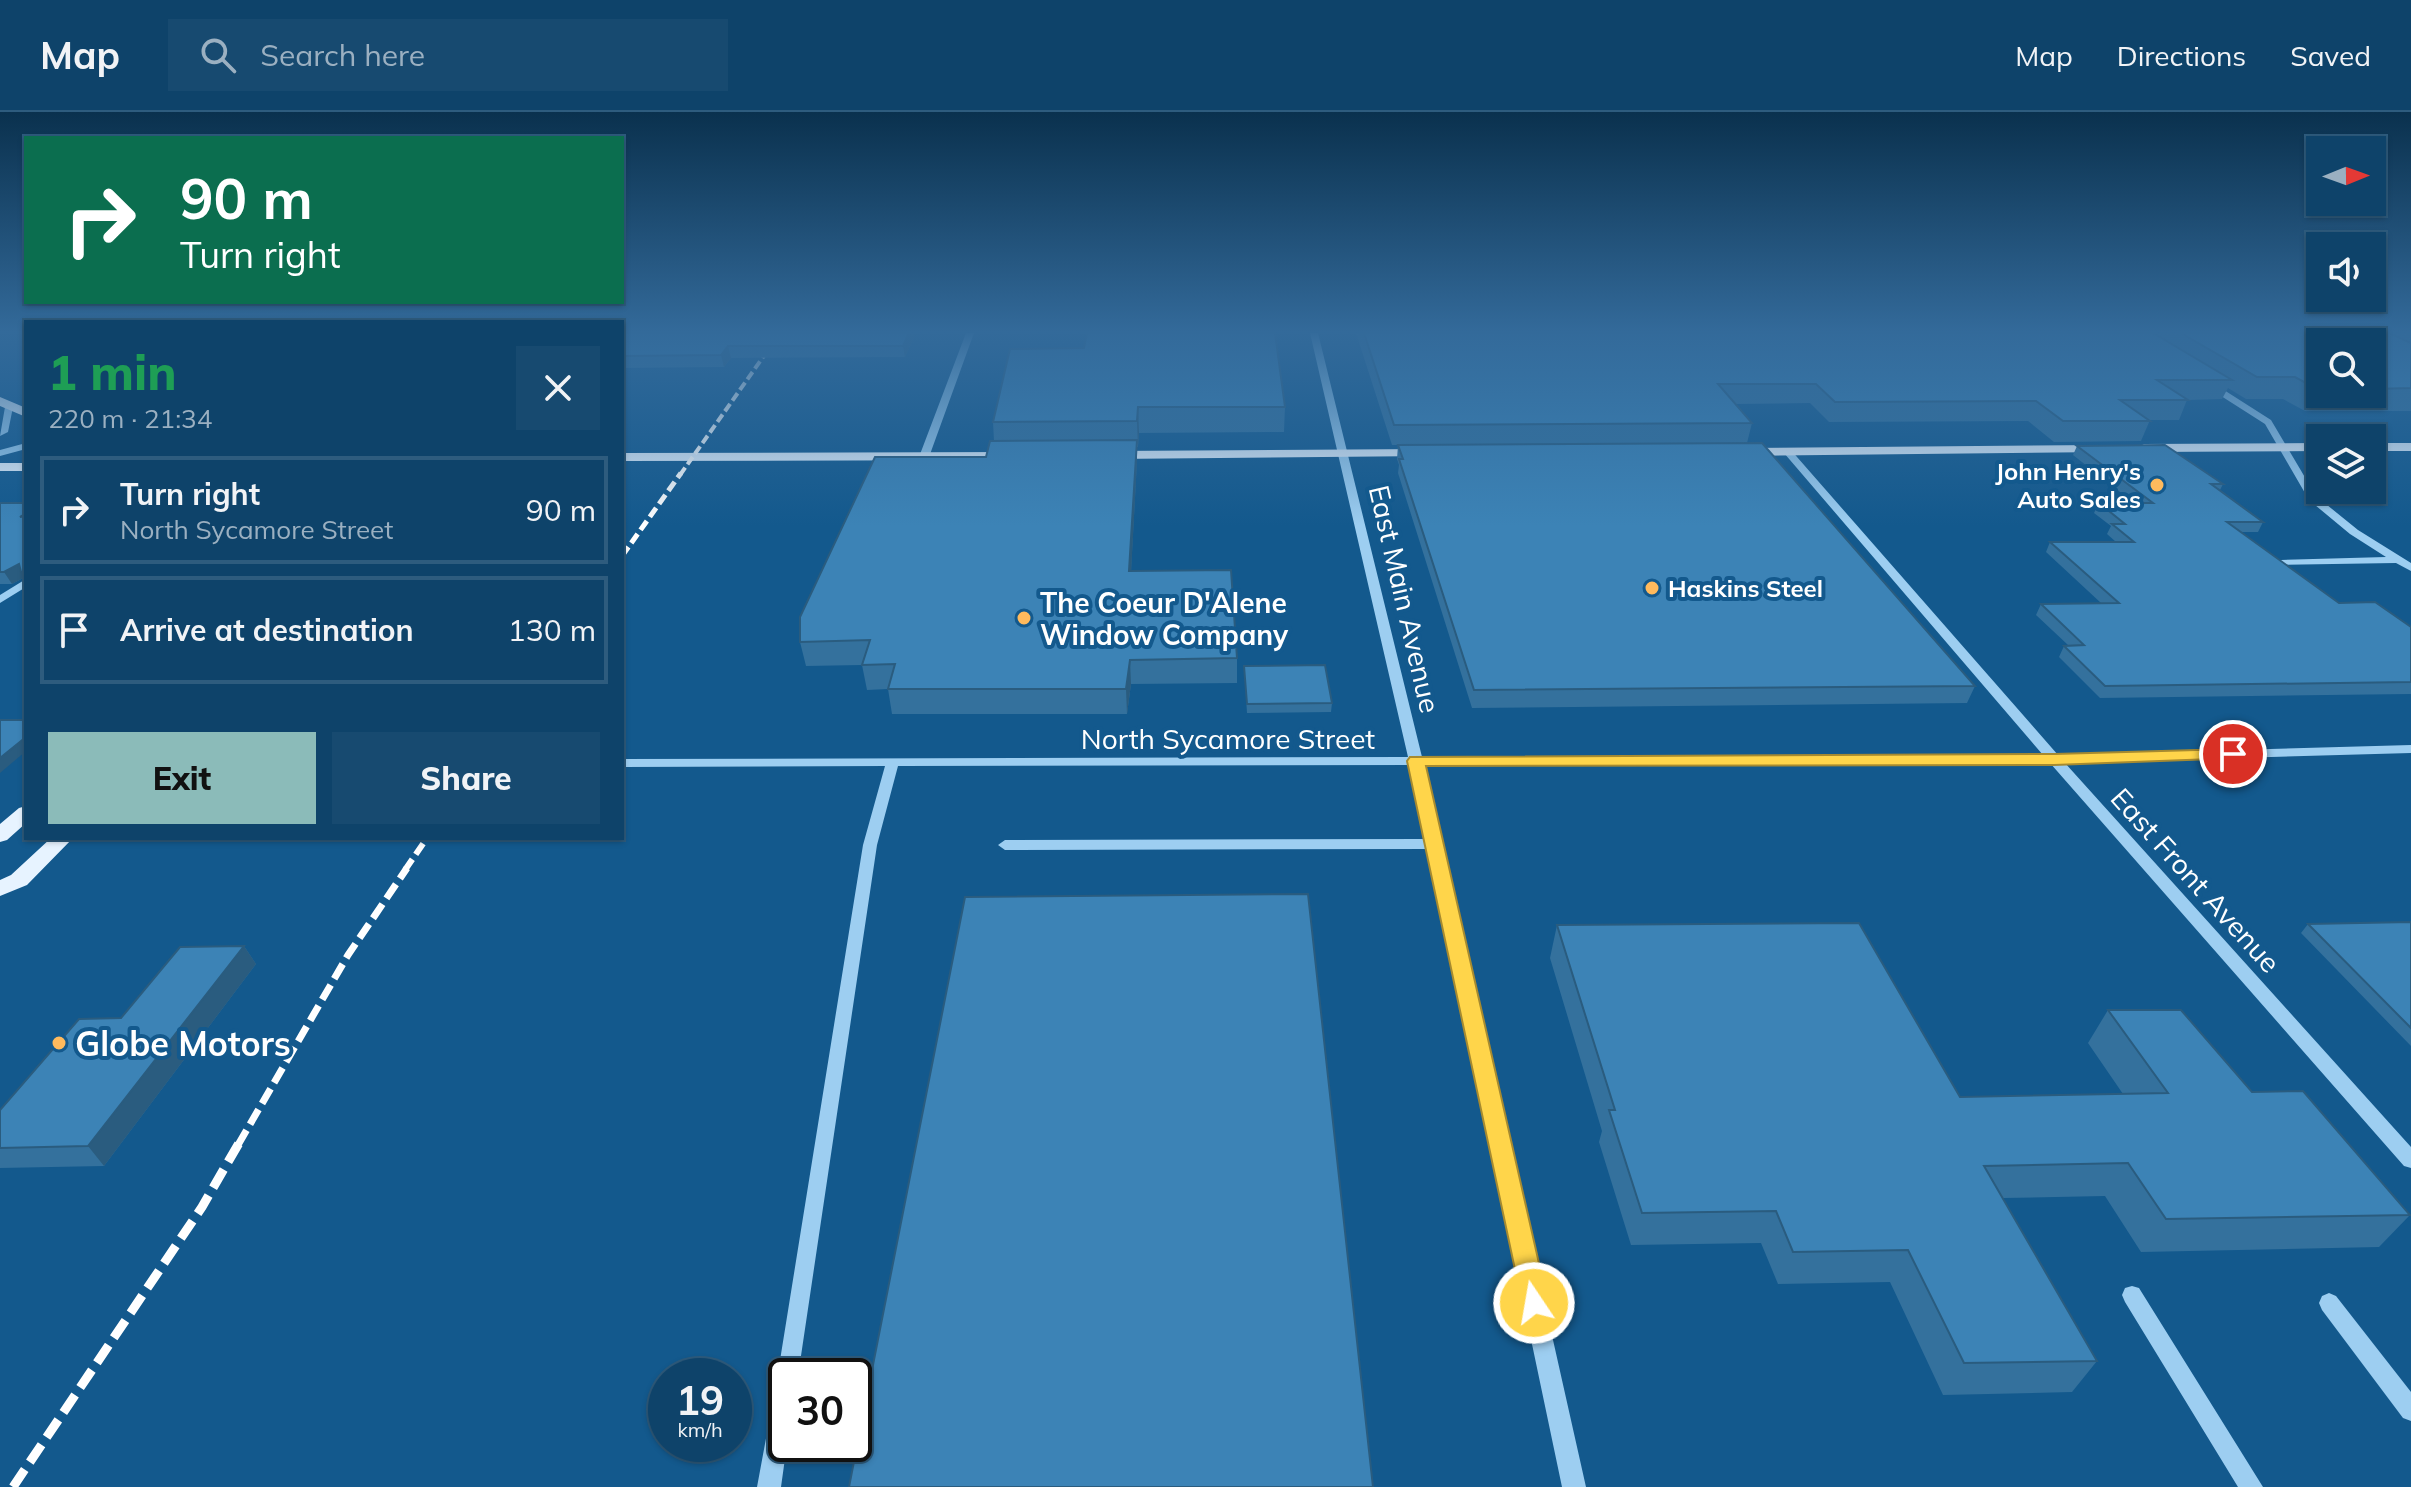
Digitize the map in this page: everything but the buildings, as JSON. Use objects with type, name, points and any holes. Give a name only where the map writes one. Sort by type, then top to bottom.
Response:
[{"type":"main road","points":[[5,404],[24,412]]},
{"type":"main road","points":[[1724,452],[2306,447]]},
{"type":"main road","points":[[2386,447],[2411,447]]},
{"type":"main road","points":[[1100,455],[1439,453]]},
{"type":"main road","points":[[624,457],[1020,456]]},
{"type":"main road","points":[[0,467],[24,467]]},
{"type":"main road","points":[[0,835],[24,814]]},
{"type":"main road","points":[[0,889],[19,880],[61,840]]},
{"type":"street","points":[[924,457],[946,397]]},
{"type":"street","name":"East Main Avenue","points":[[1330,397],[1416,761],[1574,1487]]},
{"type":"street","points":[[2230,397],[2263,417],[2312,498],[2354,532],[2411,568]]},
{"type":"street","points":[[0,433],[4,432],[5,404]]},
{"type":"street","points":[[0,453],[24,447]]},
{"type":"street","name":"East Front Avenue","points":[[1787,451],[2054,759],[2411,1160]]},
{"type":"street","points":[[2281,563],[2398,560]]},
{"type":"street","points":[[0,600],[24,583]]},
{"type":"street","name":"North Sycamore Street","points":[[624,763],[2054,759],[2411,749]]},
{"type":"street","points":[[790,1358],[870,845],[892,764]]},
{"type":"street","points":[[1005,845],[1434,844]]},
{"type":"street","points":[[2132,1295],[2251,1487]]},
{"type":"street","points":[[2329,1303],[2411,1410]]},
{"type":"street","points":[[769,1487],[773,1462]]},
{"type":"railway","points":[[680,475],[735,397]]},
{"type":"railway","points":[[624,553],[681,473]]},
{"type":"railway","points":[[405,870],[426,840]]},
{"type":"railway","points":[[238,1145],[348,955],[407,868]]},
{"type":"railway","points":[[13,1487],[202,1207],[239,1143]]},
{"type":"place","name":"John Henry's Auto Sales","points":[[2157,485]]},
{"type":"place","name":"Haskins Steel","points":[[1652,588]]},
{"type":"place","name":"The Coeur D'Alene Window Company","points":[[1024,618]]},
{"type":"place","name":"Globe Motors","points":[[59,1043]]},
{"type":"route","points":[[1534,1303],[1416,761],[2054,759],[2233,754]]}]
